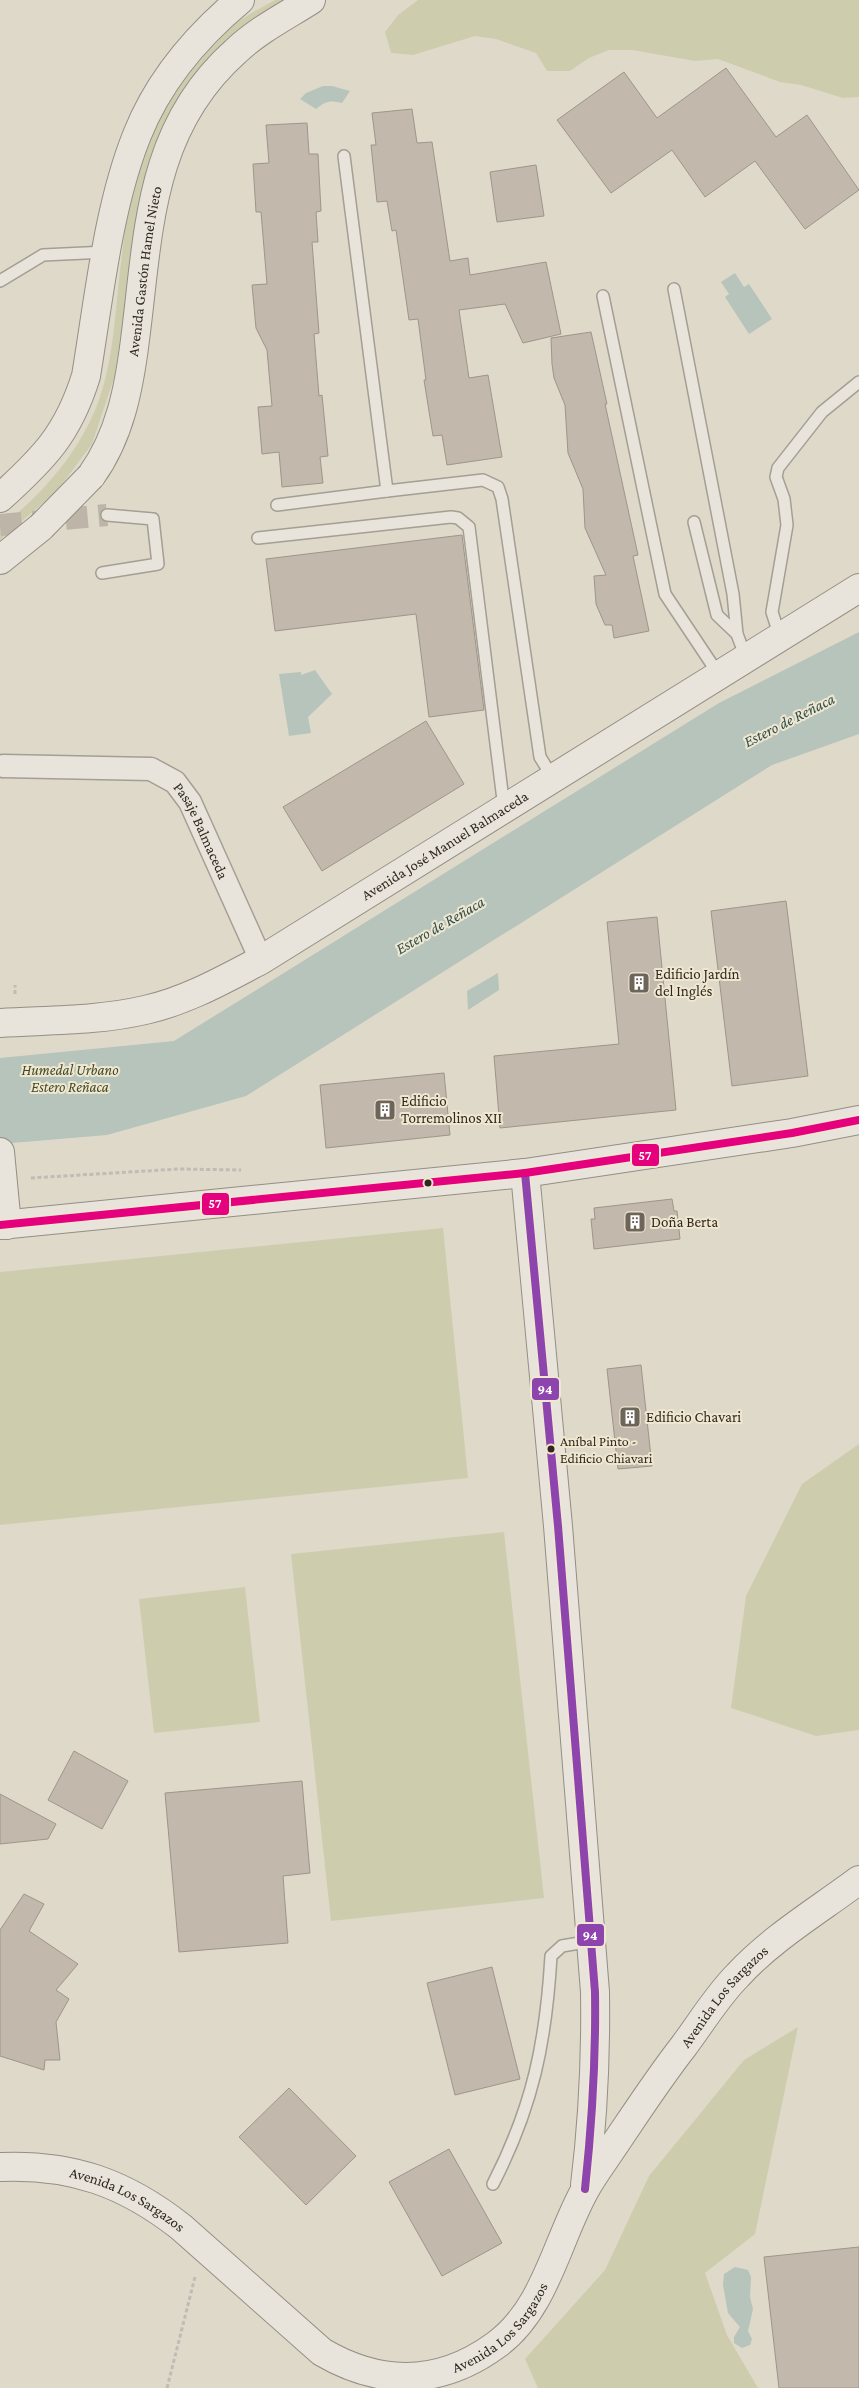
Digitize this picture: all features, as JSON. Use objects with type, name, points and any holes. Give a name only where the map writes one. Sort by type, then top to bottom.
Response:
[{"type":"street","points":[[0,498],[41,460],[67,424],[78,400],[86,376],[116,204],[125,168],[138,133],[154,100],[175,68],[196,42],[240,0]]},
{"type":"street","name":"Avenida Gastón Hamel Nieto","points":[[0,560],[41,527],[91,476],[110,446],[122,412],[133,355],[157,186],[173,135],[200,88],[224,62],[258,33],[311,0]]},
{"type":"street","name":"Avenida José Manuel Balmaceda","points":[[0,1023],[110,1016],[147,1010],[221,982],[261,960],[719,675],[741,646],[780,637],[859,588]]},
{"type":"street","name":"Pasaje Balmaceda","points":[[2,766],[151,769],[175,782],[190,802],[261,960]]},
{"type":"street","points":[[1,1166],[3,1225],[525,1173],[792,1133],[859,1120]]},
{"type":"street","points":[[525,1173],[558,1526],[595,1992],[596,2054],[592,2122],[585,2189]]},
{"type":"street","name":"Avenida Los Sargazos","points":[[0,2167],[50,2168],[77,2172],[132,2194],[158,2209],[322,2352],[342,2364],[364,2372],[411,2377],[434,2374],[457,2367],[478,2357],[497,2344],[514,2328],[528,2310],[585,2189],[652,2088],[738,1974],[770,1946],[859,1880]]},
{"type":"lane","points":[[344,156],[387,491]]},
{"type":"lane","points":[[0,281],[43,255],[108,252]]},
{"type":"lane","points":[[674,289],[733,594],[741,646]]},
{"type":"lane","points":[[603,296],[665,594],[719,675]]},
{"type":"lane","points":[[780,637],[772,612],[787,526],[784,499],[776,477],[778,468],[822,412],[859,382]]},
{"type":"lane","points":[[277,505],[483,480],[498,487],[502,499],[540,757],[553,778]]},
{"type":"lane","points":[[102,573],[158,564],[153,519],[108,515]]},
{"type":"lane","points":[[258,538],[451,517],[464,522],[468,527],[504,808]]},
{"type":"lane","points":[[694,522],[717,615],[741,646]]},
{"type":"lane","points":[[493,2184],[519,2128],[532,2089],[547,2015],[551,1956],[562,1946],[591,1941]]},
{"type":"path","points":[[15,986],[15,994],[24,995]]},
{"type":"path","points":[[1,1166],[244,1170]]},
{"type":"path","points":[[167,2388],[202,2248]]},
{"type":"green space","points":[[275,0],[291,0],[202,72],[132,260],[115,375],[92,444],[57,491],[0,540],[0,527],[29,502],[56,474],[68,459],[88,426],[96,408],[111,352],[131,192],[142,155],[158,120],[180,86],[219,39],[237,22]]},
{"type":"green space","points":[[418,0],[859,0],[859,97],[843,98],[801,85],[780,82],[718,59],[695,61],[632,50],[609,50],[589,58],[570,71],[547,71],[536,53],[496,39],[475,36],[413,55],[391,53],[385,32],[398,15]]},
{"type":"green space","points":[[443,1228],[468,1478],[0,1525],[0,1272]]},
{"type":"green space","points":[[859,1444],[859,1730],[816,1736],[731,1708],[746,1596],[802,1484]]},
{"type":"green space","points":[[504,1532],[544,1898],[331,1921],[291,1554]]},
{"type":"green space","points":[[245,1587],[260,1722],[154,1733],[139,1599]]},
{"type":"green space","points":[[798,2027],[755,2234],[705,2273],[727,2335],[758,2388],[538,2388],[525,2359],[605,2270],[649,2176],[744,2060]]},
{"type":"water","points":[[323,86],[332,86],[350,91],[342,103],[328,102],[316,109],[300,99],[306,93]]},
{"type":"water","points":[[735,273],[744,287],[749,284],[772,319],[749,334],[725,297],[729,294],[721,282]]},
{"type":"water","name":"Humedal Urbano Estero Reñaca","points":[[859,632],[859,734],[772,765],[246,1096],[107,1135],[0,1144],[0,1058],[174,1041],[719,703]]},
{"type":"water","points":[[315,670],[332,694],[308,717],[311,733],[289,736],[279,674],[301,672],[301,675]]},
{"type":"water","points":[[498,973],[499,990],[468,1010],[467,991]]},
{"type":"water","points":[[735,2267],[748,2270],[751,2277],[750,2297],[753,2309],[748,2331],[752,2339],[750,2345],[742,2348],[734,2343],[734,2337],[740,2327],[728,2313],[723,2285],[724,2274]]},
{"type":"building","points":[[726,68],[776,137],[807,115],[859,190],[805,229],[755,161],[705,197],[672,150],[611,193],[557,120],[624,72],[657,118]]},
{"type":"building","points":[[412,109],[417,143],[432,142],[450,261],[468,258],[470,275],[546,262],[561,334],[523,343],[505,304],[459,310],[469,378],[488,375],[502,457],[447,465],[442,435],[433,436],[424,380],[426,380],[418,319],[409,320],[396,230],[392,231],[387,201],[377,202],[371,145],[376,145],[372,113]]},
{"type":"building","points":[[307,123],[309,154],[318,154],[321,211],[316,212],[318,242],[312,242],[319,333],[314,334],[319,396],[322,395],[328,456],[320,457],[323,483],[282,487],[279,452],[262,454],[258,407],[272,406],[267,350],[256,328],[252,285],[267,284],[261,212],[256,212],[253,164],[269,163],[266,125]]},
{"type":"building","points":[[536,165],[544,216],[497,222],[490,172]]},
{"type":"building","points":[[591,332],[638,555],[633,556],[649,631],[614,638],[612,625],[605,625],[596,604],[594,576],[606,575],[585,528],[583,489],[568,453],[565,405],[554,378],[552,364],[551,338]]},
{"type":"building","points":[[462,535],[484,710],[429,717],[416,614],[275,631],[266,559]]},
{"type":"building","points":[[426,721],[464,784],[322,871],[283,807]]},
{"type":"building","points":[[786,901],[808,1076],[732,1086],[711,911]]},
{"type":"building","name":"Edificio Jardín del Inglés","points":[[657,917],[676,1110],[500,1128],[494,1056],[619,1044],[607,922]]},
{"type":"building","name":"Edificio Torremolinos XII","points":[[444,1073],[450,1135],[326,1148],[320,1085]]},
{"type":"building","name":"Doña Berta","points":[[672,1199],[674,1211],[677,1211],[680,1239],[594,1249],[591,1219],[595,1219],[594,1208]]},
{"type":"building","name":"Edificio Chavari","points":[[641,1365],[652,1466],[618,1469],[607,1369]]},
{"type":"building","points":[[74,1751],[128,1781],[102,1829],[48,1800]]},
{"type":"building","points":[[302,1781],[310,1873],[283,1876],[288,1943],[179,1952],[165,1793]]},
{"type":"building","points":[[0,1794],[56,1824],[48,1839],[0,1844]]},
{"type":"building","points":[[24,1894],[44,1904],[29,1931],[78,1964],[56,1990],[69,1999],[56,2022],[60,2060],[45,2060],[44,2070],[0,2056],[0,1930]]},
{"type":"building","points":[[492,1967],[520,2079],[455,2095],[427,1983]]},
{"type":"building","points":[[289,2088],[356,2156],[306,2205],[239,2137]]},
{"type":"building","points":[[449,2149],[502,2243],[442,2276],[389,2182]]},
{"type":"building","points":[[859,2247],[859,2388],[779,2388],[764,2257]]},
{"type":"tunnel","points":[[0,525],[107,515]]},
{"type":"transit line","name":"57","points":[[0,1225],[525,1173],[792,1133],[859,1120]]},
{"type":"transit line","name":"94","points":[[525,1173],[558,1526],[595,1992],[593,2091],[585,2189]]},
{"type":"place","name":"Edificio Jardín del Inglés","points":[[639,983]]},
{"type":"place","name":"Edificio Torremolinos XII","points":[[385,1110]]},
{"type":"place","name":"Doña Berta","points":[[635,1222]]},
{"type":"place","name":"Edificio Chavari","points":[[630,1417]]},
{"type":"place","name":"Aníbal Pinto - Edificio Chiavari","points":[[551,1449]]},
{"type":"water label","name":"Estero de Reñaca","points":[[789,720]]},
{"type":"water label","name":"Estero de Reñaca","points":[[440,925]]}]
